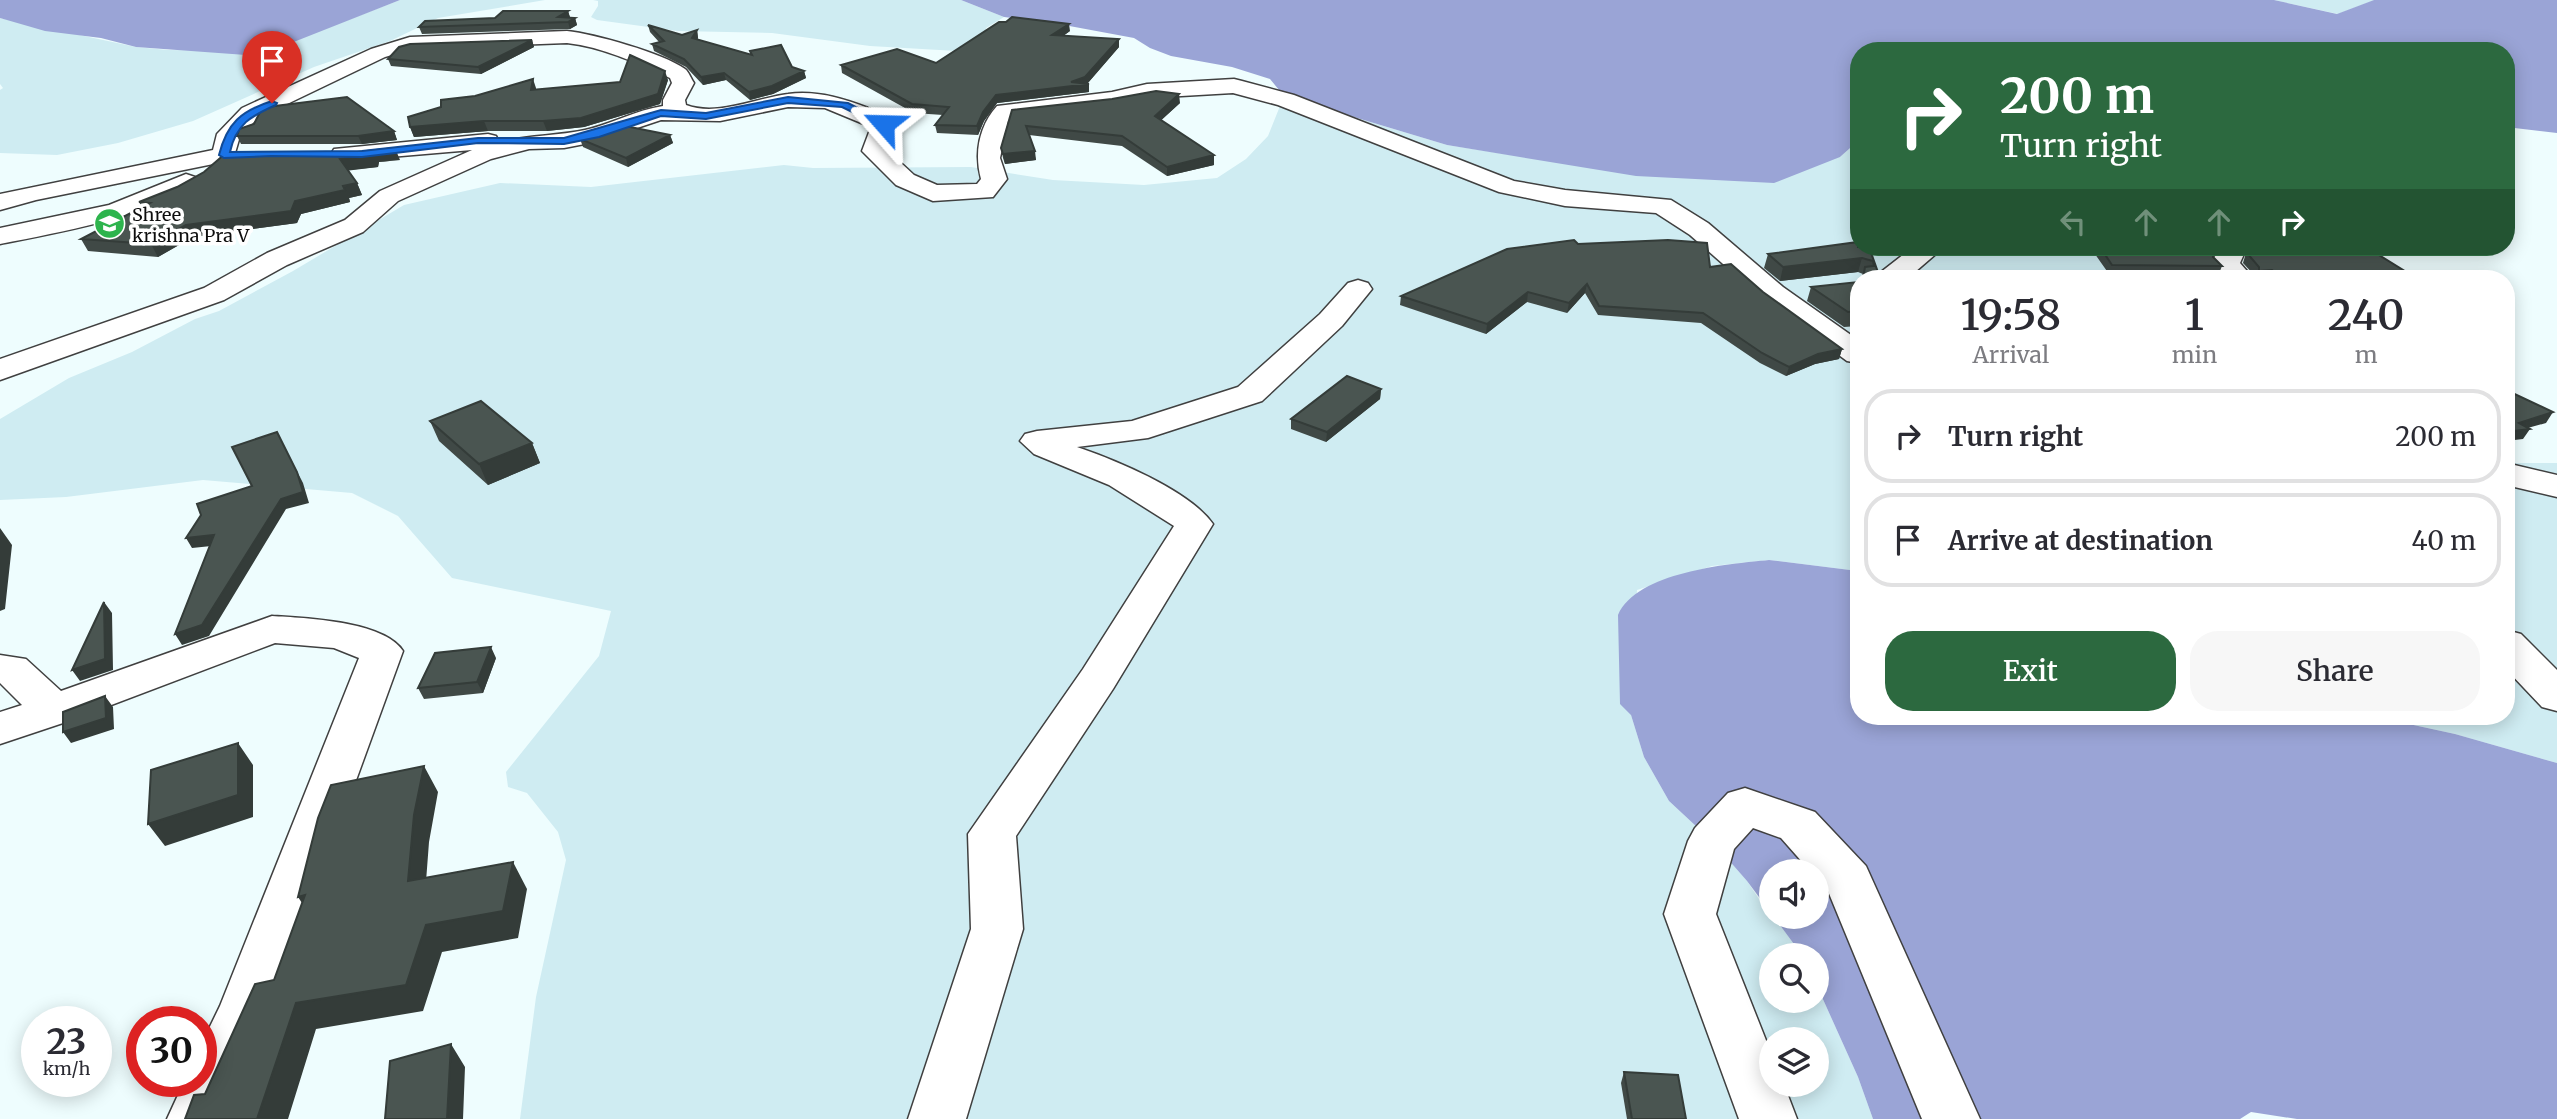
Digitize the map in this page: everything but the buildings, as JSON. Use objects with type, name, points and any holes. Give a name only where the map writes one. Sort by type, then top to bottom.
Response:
[{"type":"street","points":[[236,155],[229,134],[250,113],[378,53],[410,43],[567,37],[601,43],[625,50],[678,74],[684,83],[674,100],[676,108],[683,113]]},
{"type":"street","points":[[321,154],[362,154],[478,141],[564,141],[595,135],[632,120],[661,113],[706,116],[788,100],[844,104],[884,124],[874,151],[905,180],[933,193],[984,192],[994,180],[988,158],[997,120],[1006,111],[1112,99],[1147,91],[1234,86],[1286,100],[1508,187],[1565,198],[1662,206],[1699,229],[1773,293],[1850,348]]},
{"type":"street","points":[[0,370],[214,294],[277,259],[354,226],[389,196],[424,179],[482,154],[529,142]]},
{"type":"street","points":[[0,202],[32,193],[236,155]]},
{"type":"street","points":[[0,236],[101,216],[154,200],[236,155]]},
{"type":"street","points":[[1901,270],[1919,256]]},
{"type":"street","points":[[937,1119],[997,929],[992,834],[1098,679],[1194,524],[1171,506],[1110,471],[1051,451],[1037,440],[1136,431],[1250,394],[1331,320],[1358,289]]},
{"type":"street","points":[[1773,293],[1814,290]]},
{"type":"street","points":[[2515,476],[2557,486]]},
{"type":"street","points":[[0,727],[54,710],[272,629],[339,635],[382,651],[247,1006],[196,1119]]},
{"type":"street","points":[[2515,653],[2557,696]]},
{"type":"street","points":[[0,669],[11,669],[54,710]]},
{"type":"street","points":[[1768,1119],[1690,914],[1712,841],[1745,806],[1798,825],[1848,880],[1951,1119]]},
{"type":"shaded area","points":[[0,0],[400,0],[281,47],[246,55],[136,47],[101,38],[45,31],[0,18]]},
{"type":"shaded area","points":[[400,0],[545,0],[438,18],[390,41],[314,67],[193,121],[118,143],[57,155],[0,153],[0,90],[3,88],[0,84],[0,18],[136,47],[267,51]]},
{"type":"shaded area","points":[[593,0],[961,0],[1004,17],[986,28],[984,43],[974,52],[870,46],[772,33],[678,31],[597,20],[591,17],[598,6],[598,1]]},
{"type":"shaded area","points":[[961,0],[2274,0],[2337,14],[2374,0],[2557,0],[2557,133],[2515,128],[2515,42],[1850,42],[1850,148],[1840,157],[1774,183],[1636,176],[1447,145],[1284,96],[1270,79],[1232,67],[1171,56],[1134,38],[1004,17]]},
{"type":"shaded area","points":[[2274,0],[2375,0],[2338,14]]},
{"type":"shaded area","points":[[1284,96],[1447,145],[1511,155],[1840,157],[1850,148],[1850,256],[2190,256],[2198,270],[1850,270],[1850,570],[1769,560],[1712,566],[1637,590],[1631,715],[1644,757],[1669,801],[1712,841],[1747,881],[1759,899],[1759,929],[1783,929],[1793,943],[1759,943],[1759,1013],[1829,1013],[1858,1077],[1873,1119],[520,1119],[536,997],[566,860],[558,832],[527,793],[508,787],[506,772],[599,656],[611,611],[452,578],[398,516],[352,493],[203,480],[66,497],[0,500],[0,419],[69,378],[132,352],[195,319],[219,311],[404,205],[500,183],[591,187],[784,165],[813,168],[971,167],[1053,180],[1144,185],[1217,178],[1246,159],[1268,136]]},
{"type":"shaded area","points":[[2515,463],[2557,463],[2557,763],[2414,725],[2515,725]]},
{"type":"shaded area","points":[[1769,560],[1850,570],[1850,725],[2414,725],[2557,763],[2557,1119],[2297,1119],[2251,1112],[2240,1119],[1873,1119],[1858,1077],[1829,1013],[1829,943],[1793,943],[1783,929],[1829,929],[1829,859],[1759,859],[1759,897],[1712,841],[1669,801],[1644,757],[1631,715],[1620,704],[1618,615],[1628,600],[1644,589],[1663,580],[1708,568]]},
{"type":"place","name":"Shree krishna Pra V","points":[[109,224]]},
{"type":"route","points":[[272,103],[250,113],[229,134],[224,155],[362,154],[478,141],[564,141],[595,135],[632,120],[661,113],[706,116],[805,99],[844,104],[884,124]]}]
